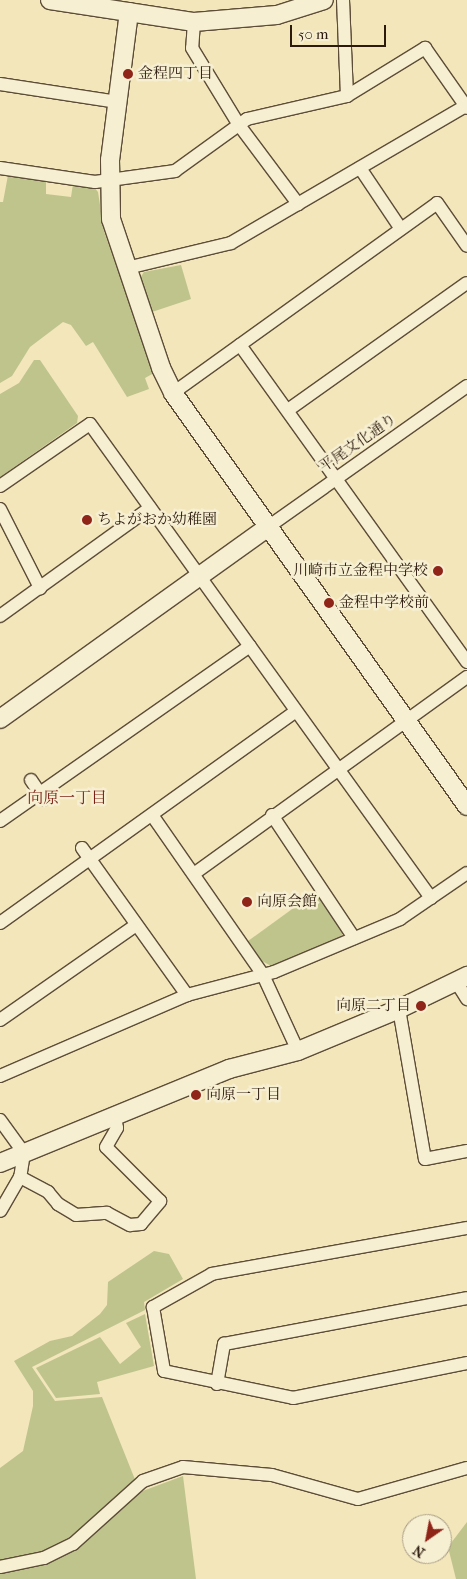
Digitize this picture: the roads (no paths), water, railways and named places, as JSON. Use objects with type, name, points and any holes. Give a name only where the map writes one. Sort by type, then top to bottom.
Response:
[{"type":"street","points":[[50,0],[130,6],[194,22],[278,15],[324,0]]},
{"type":"street","points":[[342,0],[347,96]]},
{"type":"street","points":[[130,6],[109,179],[111,219],[161,368],[173,393],[467,806]]},
{"type":"street","points":[[194,22],[192,48],[239,125],[298,204]]},
{"type":"street","points":[[0,168],[94,182],[175,171],[247,119],[347,96],[425,48],[466,106],[232,243],[127,268]]},
{"type":"street","points":[[0,84],[118,102]]},
{"type":"street","points":[[360,168],[401,229]]},
{"type":"street","points":[[173,393],[436,203],[467,246]]},
{"type":"street","points":[[288,410],[467,283]]},
{"type":"street","points":[[240,345],[467,662]]},
{"type":"street","name":"平尾文化通り","points":[[268,527],[467,386]]},
{"type":"street","points":[[0,486],[90,424],[431,898]]},
{"type":"street","points":[[0,616],[150,508]]},
{"type":"street","points":[[0,509],[40,588]]},
{"type":"street","points":[[0,720],[268,527]]},
{"type":"street","points":[[0,821],[43,797],[250,646]]},
{"type":"street","points":[[195,873],[336,768],[467,677]]},
{"type":"street","points":[[0,923],[296,711]]},
{"type":"street","points":[[32,780],[43,797]]},
{"type":"street","points":[[152,814],[195,873],[263,975],[298,1051]]},
{"type":"street","points":[[272,815],[354,938]]},
{"type":"street","points":[[82,848],[187,996]]},
{"type":"street","points":[[0,1076],[187,996],[263,975],[400,919],[467,872]]},
{"type":"street","points":[[0,1020],[136,925]]},
{"type":"street","points":[[0,1163],[229,1069],[298,1051],[399,1009],[462,979],[467,999]]},
{"type":"street","points":[[399,1009],[425,1159],[467,1151]]},
{"type":"street","points":[[20,1178],[48,1192],[58,1204],[76,1215],[107,1213],[130,1225],[141,1224],[160,1201],[106,1148],[117,1128],[115,1117]]},
{"type":"street","points":[[0,1120],[24,1153],[20,1178],[0,1210]]},
{"type":"street","points":[[467,1228],[212,1274],[153,1307],[164,1371],[217,1384],[293,1398],[467,1363]]},
{"type":"street","points":[[217,1384],[224,1344],[467,1298]]},
{"type":"street","points":[[0,1567],[44,1558],[74,1544],[143,1481],[183,1467],[272,1475],[358,1499],[467,1468]]},
{"type":"place","name":"金程四丁目","points":[[128,74]]},
{"type":"place","name":"ちよがおか幼稚園","points":[[87,520]]},
{"type":"place","name":"川崎市立金程中学校","points":[[438,571]]},
{"type":"place","name":"金程中学校前","points":[[329,603]]},
{"type":"place","name":"向原会館","points":[[247,902]]},
{"type":"place","name":"向原二丁目","points":[[421,1006]]},
{"type":"place","name":"向原一丁目","points":[[196,1095]]},
{"type":"district","name":"向原一丁目","points":[[67,798]]}]
